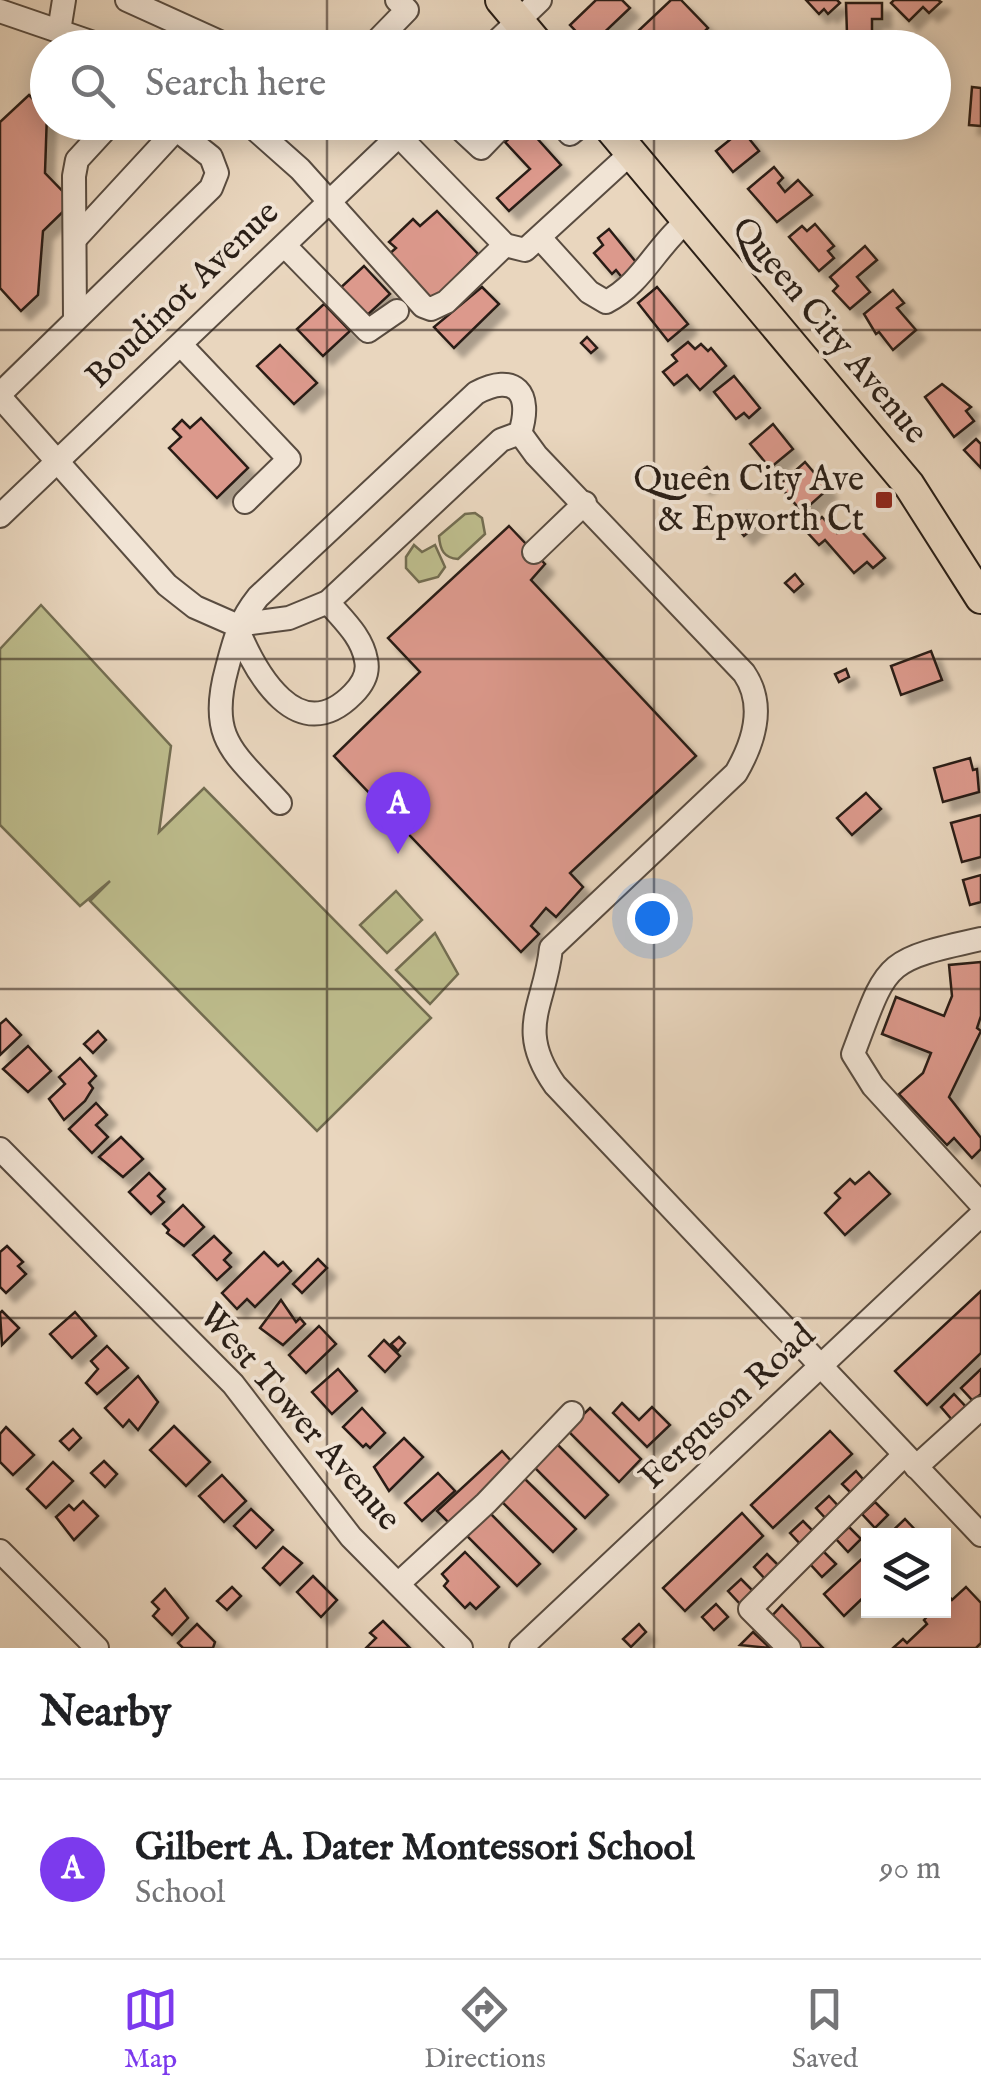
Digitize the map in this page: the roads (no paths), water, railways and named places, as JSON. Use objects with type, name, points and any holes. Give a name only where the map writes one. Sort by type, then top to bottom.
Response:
[{"type":"main road","points":[[520,7],[532,30]]},
{"type":"main road","name":"Queen City Avenue","points":[[620,140],[909,484],[981,598]]},
{"type":"street","points":[[58,30],[64,0]]},
{"type":"street","points":[[126,0],[193,30]]},
{"type":"street","points":[[388,30],[407,10],[397,0]]},
{"type":"street","points":[[503,30],[520,7]]},
{"type":"street","points":[[0,11],[55,30]]},
{"type":"street","points":[[75,317],[77,160],[95,140]]},
{"type":"street","points":[[74,240],[164,140]]},
{"type":"street","points":[[193,140],[211,157],[217,172],[212,188],[75,317],[0,395],[167,585],[195,606],[236,625],[289,618],[328,602],[501,440],[520,432],[526,414],[523,395],[513,386],[494,383],[476,392],[258,597],[236,625],[220,692],[221,728],[230,746],[280,803]]},
{"type":"street","points":[[266,140],[331,202],[375,254],[431,309],[446,302],[505,245]]},
{"type":"street","name":"Boudinot Avenue","points":[[0,516],[395,140]]},
{"type":"street","points":[[415,140],[505,245],[524,250],[631,153]]},
{"type":"street","points":[[540,238],[589,292],[606,302],[623,294],[646,270],[648,258],[688,220]]},
{"type":"street","points":[[285,246],[368,331],[397,310]]},
{"type":"street","points":[[180,345],[289,460],[245,502]]},
{"type":"street","points":[[520,432],[536,456],[744,673],[754,687],[756,709],[747,754],[736,772],[551,948],[534,1010],[534,1048],[555,1085],[910,1461],[977,1522]]},
{"type":"street","points":[[534,552],[585,503]]},
{"type":"street","points":[[236,625],[251,662],[290,708],[307,716],[326,714],[340,707],[362,685],[367,663],[360,640],[328,602]]},
{"type":"street","points":[[981,939],[896,963],[877,989],[853,1054],[873,1086],[981,1204]]},
{"type":"street","name":"West Tower Avenue","points":[[0,1149],[233,1384],[352,1537],[461,1648]]},
{"type":"street","name":"Ferguson Road","points":[[522,1648],[981,1216]]},
{"type":"street","points":[[789,1648],[750,1609],[910,1461],[981,1408]]},
{"type":"street","points":[[398,1584],[486,1503],[572,1413]]},
{"type":"street","points":[[0,1551],[97,1648]]},
{"type":"place","name":"Queen City Ave & Epworth Ct","points":[[884,500]]},
{"type":"place","name":"Gilbert A. Dater Montessori School","points":[[398,854]]}]
